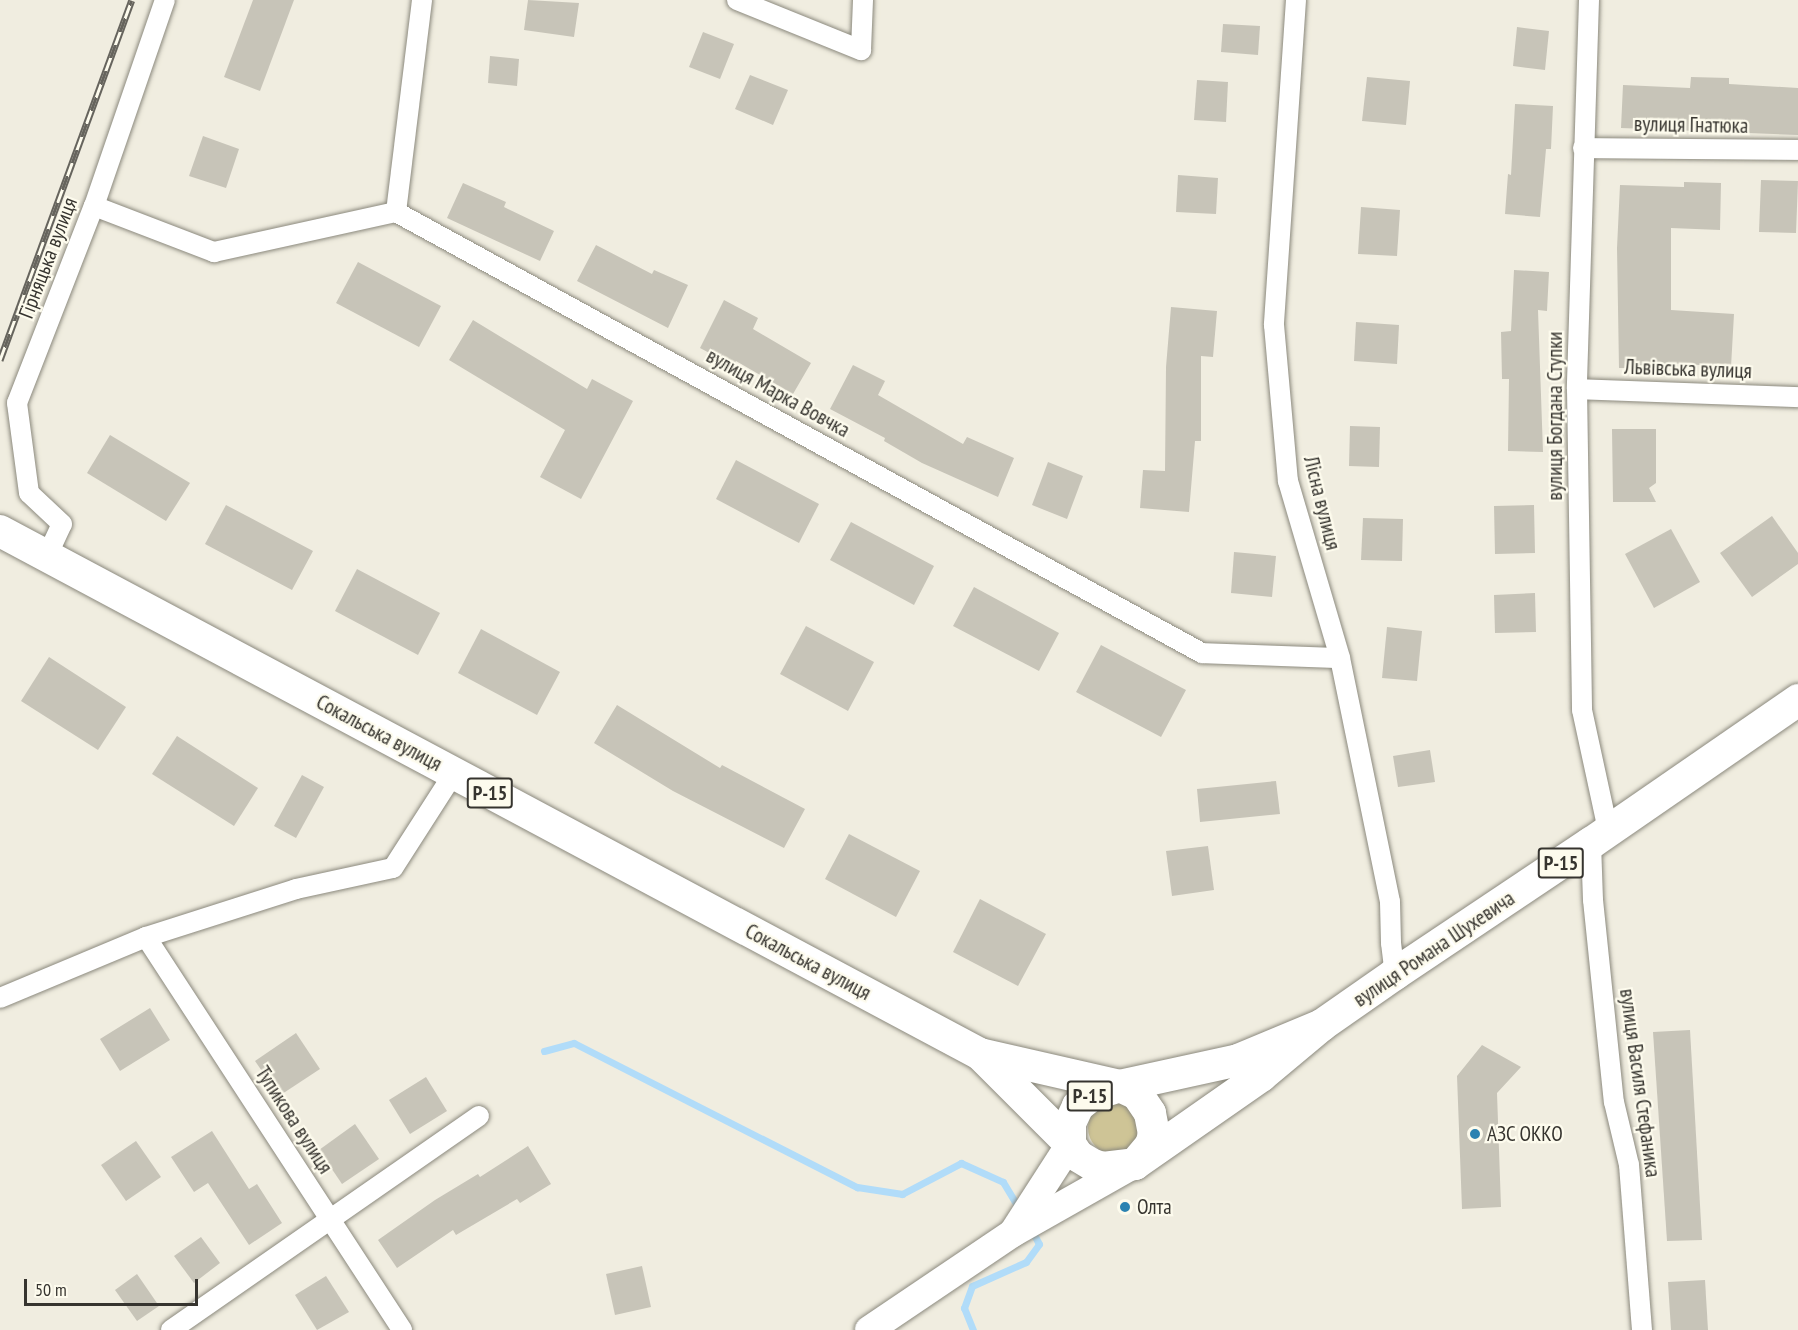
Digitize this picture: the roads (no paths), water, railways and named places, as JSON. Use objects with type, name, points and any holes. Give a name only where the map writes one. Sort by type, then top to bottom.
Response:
[{"type":"main road","name":"Сокальська вулиця","points":[[0,531],[980,1054]]},
{"type":"main road","name":"вулиця Романа Шухевича","points":[[1135,1164],[1261,1076],[1322,1025],[1798,700]]},
{"type":"main road","name":"Р-15","points":[[1070,1144],[1070,1123],[1078,1106],[1092,1095],[1120,1086],[1238,1060],[1322,1025]]},
{"type":"main road","name":"Р-15","points":[[980,1054],[1120,1086],[1137,1094],[1145,1103],[1153,1123],[1150,1146],[1135,1164],[1113,1168],[1093,1166],[1078,1156],[1070,1144],[980,1054]]},
{"type":"main road","points":[[1013,1233],[1070,1144]]},
{"type":"main road","points":[[869,1330],[1013,1233],[1135,1164]]},
{"type":"street","name":"Гірняцька вулиця","points":[[47,556],[62,524],[29,493],[17,403],[94,206],[165,0]]},
{"type":"street","points":[[94,206],[214,252],[396,212],[422,0]]},
{"type":"street","points":[[737,0],[861,50],[863,0]]},
{"type":"street","name":"Лісна вулиця","points":[[1296,0],[1274,325],[1288,481],[1340,658],[1390,902],[1391,943],[1395,974]]},
{"type":"street","name":"вулиця Богдана Ступки","points":[[1589,0],[1577,389],[1582,710],[1599,836]]},
{"type":"street","name":"вулиця Гнатюка","points":[[1583,148],[1798,150]]},
{"type":"street","name":"вулиця Марка Вовчка","points":[[396,212],[1202,653],[1340,658]]},
{"type":"street","name":"Львівська вулиця","points":[[1577,389],[1798,397]]},
{"type":"street","points":[[0,998],[146,937],[296,889],[393,868],[454,773]]},
{"type":"street","name":"вулиця Василя Стефаника","points":[[1599,836],[1593,900],[1614,1102],[1629,1165],[1642,1330]]},
{"type":"street","name":"Тупикова вулиця","points":[[146,937],[402,1330]]},
{"type":"street","points":[[171,1330],[479,1116]]},
{"type":"waterway","points":[[544,1051],[574,1043],[857,1187],[902,1194],[961,1163],[1003,1182],[1016,1204]]},
{"type":"waterway","points":[[973,1330],[964,1308],[972,1286],[1026,1262],[1039,1244],[1031,1229]]},
{"type":"railway","points":[[0,360],[132,0]]},
{"type":"place","name":"АЗС ОККО","points":[[1475,1134]]},
{"type":"place","name":"Олта","points":[[1125,1207]]}]
